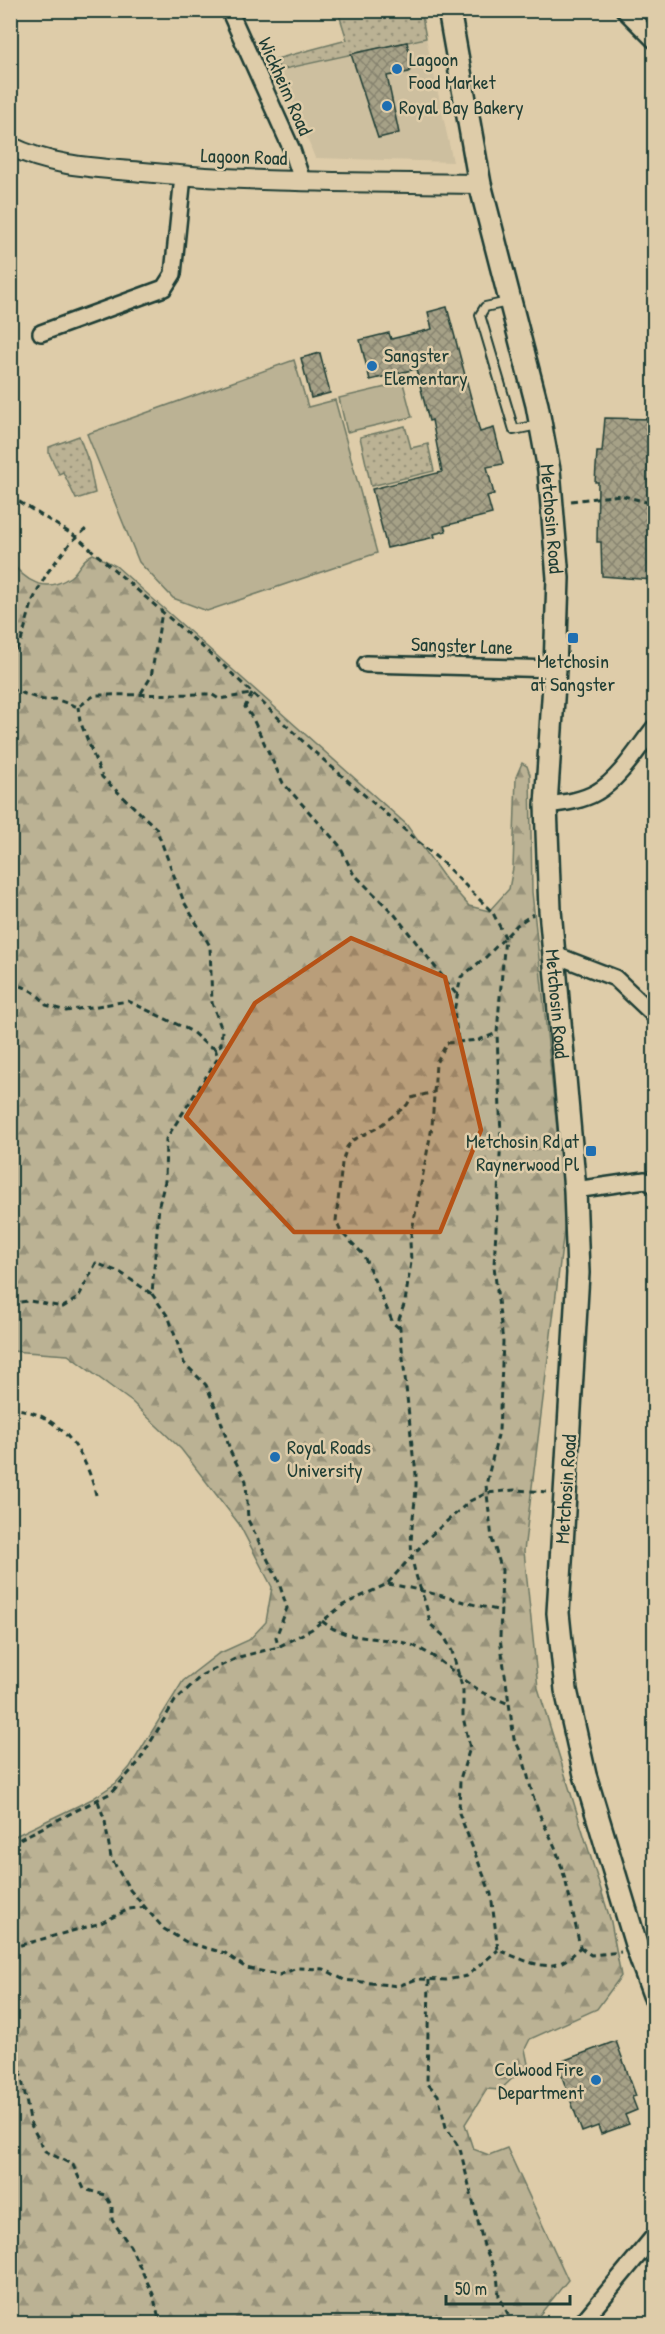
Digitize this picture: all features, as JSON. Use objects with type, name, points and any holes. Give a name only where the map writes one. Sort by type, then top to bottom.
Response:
[{"type":"main road","name":"Metchosin Road","points":[[449,10],[480,184],[540,425],[552,503],[558,578],[555,669],[546,805],[553,954],[575,1190],[577,1294],[563,1493],[558,1613],[566,1690],[585,1775],[638,1951],[654,1995]]},
{"type":"street","name":"Wickheim Road","points":[[229,10],[292,150],[302,180]]},
{"type":"street","points":[[624,10],[654,40]]},
{"type":"street","name":"Lagoon Road","points":[[10,146],[34,158],[74,166],[183,176],[480,184]]},
{"type":"street","points":[[41,333],[164,288],[173,274],[183,176]]},
{"type":"street","name":"Sangster Lane","points":[[366,664],[555,669]]},
{"type":"street","points":[[546,805],[571,801],[597,792],[611,780],[654,728]]},
{"type":"street","points":[[553,954],[615,978],[654,1015]]},
{"type":"street","points":[[575,1190],[645,1180],[654,1185]]},
{"type":"street","points":[[580,2324],[654,2236]]},
{"type":"lane","points":[[510,302],[485,307],[480,315],[514,430],[540,425]]},
{"type":"path","points":[[552,503],[620,495],[654,504]]},
{"type":"path","points":[[10,496],[78,538],[223,665],[388,818],[444,863],[493,913],[505,937],[497,1033],[501,1137],[494,1266],[503,1342],[499,1431],[486,1485],[492,1539],[502,1570],[500,1638],[514,1739],[522,1752],[533,1796],[568,1889],[580,1947],[591,1955],[638,1951]]},
{"type":"path","points":[[10,659],[21,640],[33,600],[47,573],[71,542],[86,529]]},
{"type":"path","points":[[141,693],[151,676],[162,611]]},
{"type":"path","points":[[10,689],[43,700],[55,699],[78,707]]},
{"type":"path","points":[[78,707],[95,694],[141,693],[183,696],[211,694],[219,699],[252,694]]},
{"type":"path","points":[[252,694],[245,707],[254,719],[283,783],[339,844],[353,873],[395,915],[456,994]]},
{"type":"path","points":[[10,984],[19,984],[43,999],[46,1005],[66,1011],[128,1001],[191,1032],[207,1046],[215,1048],[221,1045],[222,1030],[212,1003],[210,946],[184,902],[156,828],[102,777],[80,721],[78,707]]},
{"type":"path","points":[[458,1040],[454,1011],[461,977],[531,915],[550,910]]},
{"type":"path","points":[[497,1033],[479,1040],[458,1040],[447,1043],[436,1064],[432,1126],[410,1241],[411,1262],[405,1302],[399,1319],[413,1455],[418,1474],[412,1556],[420,1589],[427,1603],[430,1624],[444,1636],[452,1651],[463,1690],[463,1717],[470,1748],[460,1779],[459,1813],[491,1894],[498,1950]]},
{"type":"path","points":[[152,1294],[159,1205],[165,1181],[166,1139],[218,1058],[215,1048]]},
{"type":"path","points":[[400,1329],[393,1323],[363,1254],[341,1232],[336,1221],[342,1163],[353,1140],[377,1128],[407,1105],[411,1098],[434,1092]]},
{"type":"path","points":[[10,1303],[30,1300],[63,1307],[78,1298],[96,1263],[121,1273],[152,1294],[169,1318],[184,1363],[206,1385],[231,1453],[246,1481],[248,1520],[278,1580],[286,1608],[276,1637],[278,1647]]},
{"type":"path","points":[[10,1408],[38,1414],[64,1431],[88,1468],[96,1495]]},
{"type":"path","points":[[10,1844],[111,1793],[130,1774],[175,1701],[190,1684],[202,1675],[239,1657],[278,1647],[322,1622],[343,1605],[387,1584],[412,1556],[470,1501],[487,1493],[515,1490],[563,1493]]},
{"type":"path","points":[[387,1584],[420,1589],[457,1602],[502,1611]]},
{"type":"path","points":[[322,1622],[334,1632],[371,1640],[402,1642],[426,1653],[478,1690],[509,1704]]},
{"type":"path","points":[[98,1801],[105,1821],[111,1857],[130,1890],[164,1929],[188,1943],[225,1953],[246,1968],[279,1975],[297,1968],[324,1969],[344,1980],[398,1986],[417,1980],[446,1980],[467,1976],[498,1950]]},
{"type":"path","points":[[10,1948],[101,1923],[129,1909],[147,1907]]},
{"type":"path","points":[[498,1950],[544,1967],[570,1960],[580,1947]]},
{"type":"path","points":[[429,1980],[427,2083],[438,2096],[446,2127],[460,2150],[484,2246],[497,2274],[499,2296],[513,2324]]},
{"type":"path","points":[[10,2041],[19,2065],[31,2125],[45,2151],[73,2165],[84,2189],[105,2195],[112,2206],[112,2220],[130,2246],[153,2294],[160,2324]]},
{"type":"highlighted area","points":[[351,938],[445,977],[481,1130],[440,1232],[294,1232],[186,1117],[255,1003]]},
{"type":"shaded area","points":[[426,38],[453,162],[315,158],[280,70]]},
{"type":"green space","points":[[338,11],[421,11],[426,38],[280,70],[276,59],[347,40]]},
{"type":"green space","points":[[294,360],[308,407],[335,400],[377,553],[207,611],[173,598],[139,562],[87,434]]},
{"type":"green space","points":[[403,383],[412,417],[347,432],[339,398]]},
{"type":"green space","points":[[405,426],[411,448],[428,444],[434,471],[371,486],[360,437]]},
{"type":"green space","points":[[79,436],[89,463],[95,493],[76,499],[63,472],[59,474],[49,453],[49,447]]},
{"type":"green space","name":"Royal Roads University","points":[[93,554],[116,566],[406,824],[446,880],[469,906],[489,911],[509,889],[513,868],[516,777],[522,763],[527,766],[530,775],[532,892],[566,1214],[524,1551],[538,1688],[611,1922],[621,1976],[597,2009],[530,2039],[525,2049],[528,2064],[500,2090],[487,2089],[465,2124],[473,2149],[489,2155],[507,2148],[568,2280],[533,2323],[11,2323],[11,1838],[92,1799],[116,1783],[130,1767],[183,1681],[218,1654],[249,1640],[266,1622],[272,1587],[239,1524],[181,1449],[132,1402],[68,1355],[11,1351],[10,560],[29,580],[44,585],[53,585],[70,577]]},
{"type":"building","points":[[407,42],[412,66],[409,72],[387,76],[399,133],[378,138],[351,54]]},
{"type":"building","points":[[447,307],[480,432],[494,428],[503,464],[487,467],[494,494],[487,496],[492,514],[444,526],[446,531],[434,534],[435,537],[387,548],[372,489],[442,472],[432,420],[429,421],[416,369],[370,380],[360,340],[389,333],[391,339],[432,329],[428,312]]},
{"type":"building","points":[[320,353],[330,393],[311,398],[301,358]]},
{"type":"building","points":[[605,418],[654,419],[654,572],[652,572],[652,580],[602,576],[601,542],[597,542],[598,482],[595,482],[597,452],[602,452]]},
{"type":"building","name":"Colwood Fire Department","points":[[616,2041],[636,2096],[632,2097],[637,2110],[625,2115],[629,2124],[601,2134],[598,2126],[582,2132],[557,2063]]},
{"type":"place","name":"Lagoon Food Market","points":[[397,69]]},
{"type":"place","name":"Royal Bay Bakery","points":[[387,106]]},
{"type":"place","name":"Sangster Elementary","points":[[372,366]]},
{"type":"place","name":"Metchosin at Sangster","points":[[573,638]]},
{"type":"place","name":"Metchosin Rd at Raynerwood Pl","points":[[591,1151]]},
{"type":"place","name":"Royal Roads University","points":[[275,1457]]},
{"type":"place","name":"Colwood Fire Department","points":[[596,2080]]}]
